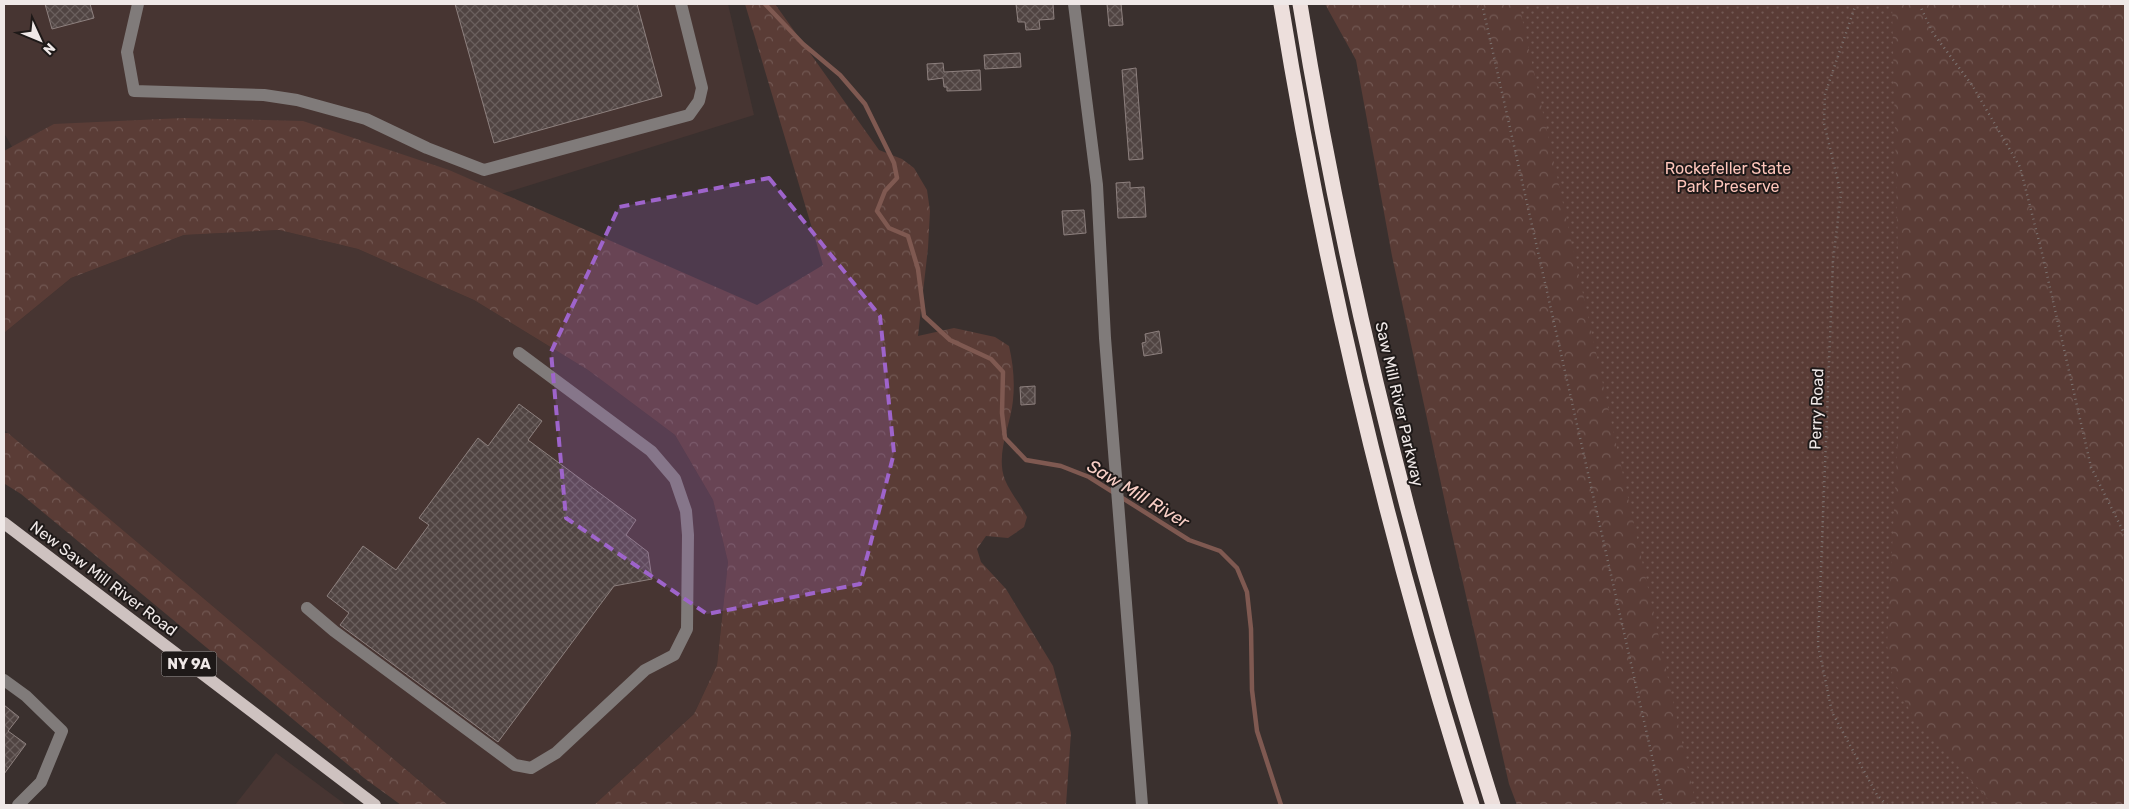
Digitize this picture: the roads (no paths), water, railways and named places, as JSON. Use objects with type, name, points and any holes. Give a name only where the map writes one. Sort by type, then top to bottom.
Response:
[{"type":"highway","points":[[1281,4],[1317,203],[1355,377],[1416,615],[1472,805]]},
{"type":"highway","name":"Saw Mill River Parkway","points":[[1300,4],[1336,198],[1375,379],[1430,596],[1493,805]]},
{"type":"main road","name":"New Saw Mill River Road","points":[[4,523],[374,805]]},
{"type":"lane","points":[[138,4],[127,52],[134,91],[264,95],[297,100],[366,120],[427,148],[484,170],[689,115],[699,101],[702,88],[681,4]]},
{"type":"lane","points":[[1074,4],[1097,186],[1105,338],[1142,805]]},
{"type":"lane","points":[[307,608],[334,631],[516,765],[531,768],[556,753],[645,670],[674,655],[687,629],[688,523],[680,488],[668,469],[651,451],[519,354]]},
{"type":"lane","points":[[4,680],[26,696],[62,731],[41,782],[18,805]]},
{"type":"waterway","name":"Saw Mill River","points":[[765,4],[803,44],[840,75],[865,104],[894,163],[897,178],[885,191],[877,211],[889,228],[908,236],[918,269],[924,316],[950,340],[991,359],[1003,372],[1002,413],[1005,438],[1026,460],[1061,466],[1089,477],[1189,540],[1220,551],[1237,568],[1247,592],[1251,629],[1252,690],[1257,731],[1281,805]]},
{"type":"park label","name":"Rockefeller State Park Preserve","points":[[1728,177]]}]
